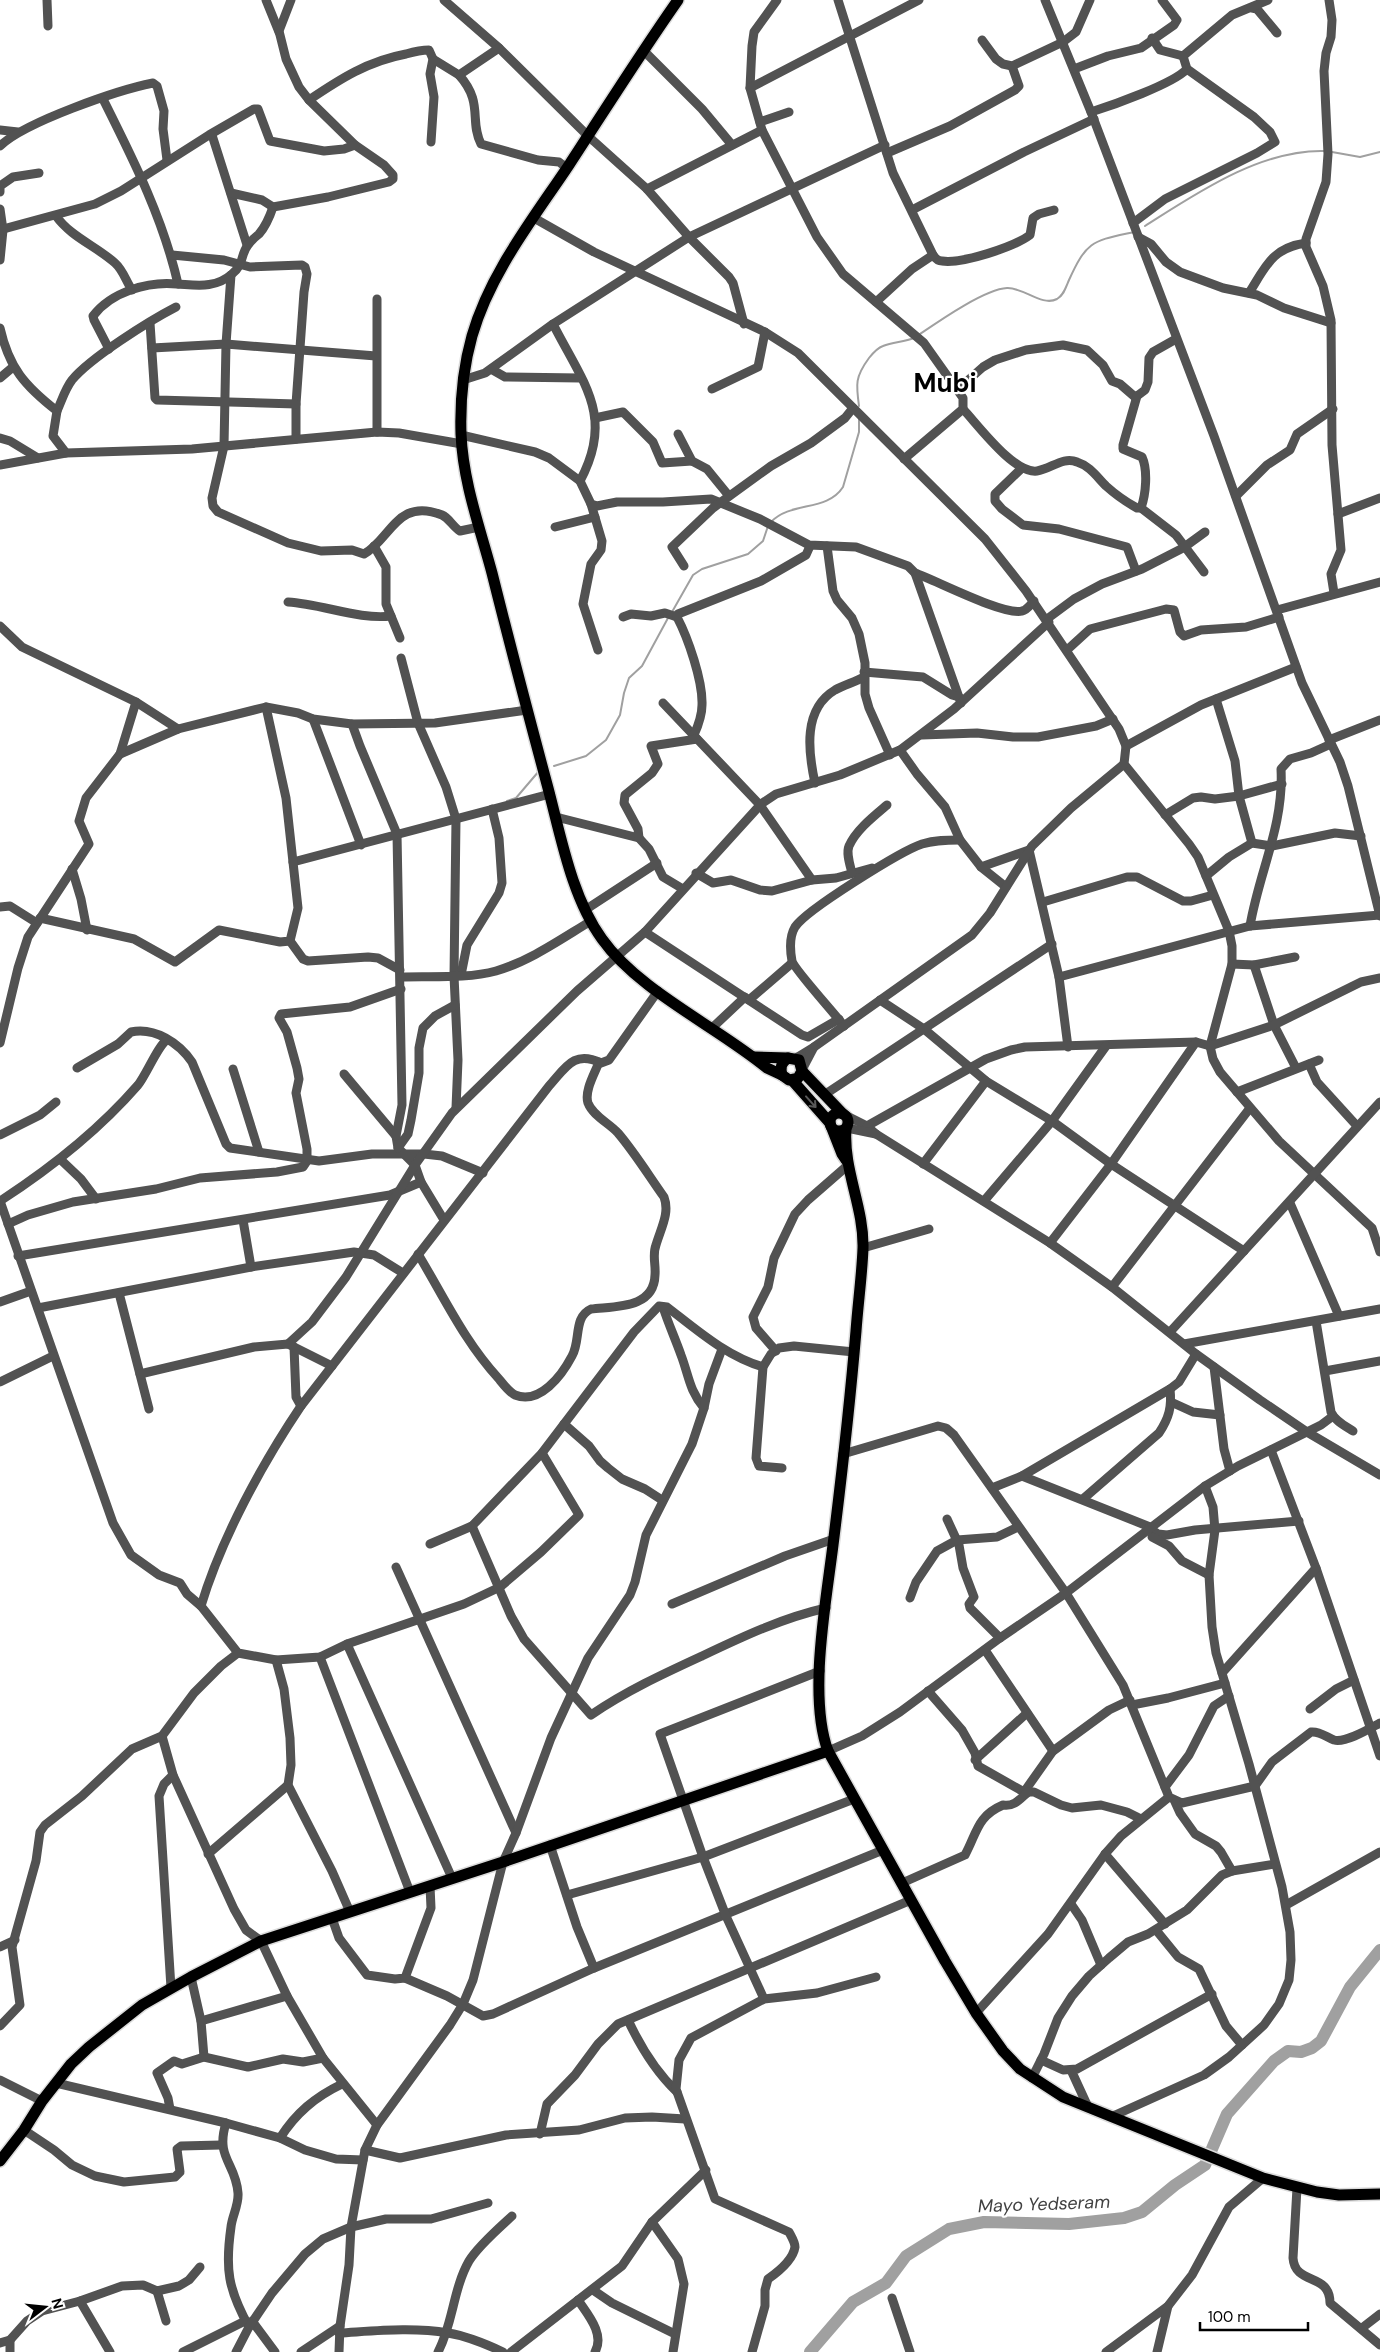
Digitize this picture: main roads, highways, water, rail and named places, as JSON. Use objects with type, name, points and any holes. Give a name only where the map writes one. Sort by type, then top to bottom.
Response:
[{"type":"main road","points":[[678,0],[534,218],[488,292],[472,337],[463,380],[462,440],[467,478],[527,710],[556,817],[585,910],[616,956],[635,975],[754,1057],[767,1068],[787,1077],[798,1078],[803,1069]]},
{"type":"main road","points":[[754,1057],[792,1058],[824,1096],[844,1115],[848,1124],[846,1128],[847,1163],[861,1220],[863,1248],[854,1352],[820,1671],[822,1730],[828,1751],[854,1799],[976,2013],[1003,2051],[1032,2078],[1063,2097],[1263,2178],[1297,2188],[1339,2194],[1380,2194]]},
{"type":"main road","points":[[792,1058],[782,1062],[780,1068],[838,1131],[846,1128]]},
{"type":"main road","points":[[844,1115],[834,1115],[831,1124],[847,1163]]},
{"type":"main road","points":[[0,2162],[24,2130],[42,2101],[89,2047],[142,2005],[261,1941],[503,1862],[682,1799],[828,1751]]},
{"type":"waterway","points":[[1145,226],[1230,175],[1277,157],[1301,152],[1325,151]]},
{"type":"waterway","points":[[1332,152],[1360,157],[1380,152]]},
{"type":"waterway","points":[[920,334],[962,306],[998,290],[1007,288],[1019,290],[1045,301],[1057,299],[1063,293],[1081,257],[1093,244],[1134,232]]},
{"type":"waterway","points":[[859,406],[857,392],[859,376],[864,365],[875,351],[881,347],[914,338]]},
{"type":"waterway","points":[[771,522],[779,515],[788,511],[828,500],[843,487],[859,432],[859,419]]},
{"type":"waterway","points":[[672,612],[693,575],[702,569],[748,554],[763,541],[768,526]]},
{"type":"waterway","points":[[554,766],[586,756],[606,740],[620,715],[629,678],[642,666],[668,618]]},
{"type":"waterway","points":[[507,801],[516,798],[539,771]]},
{"type":"waterway","name":"Mayo Yedseram","points":[[810,2352],[853,2302],[886,2283],[906,2256],[949,2229],[984,2222],[1069,2224],[1124,2218],[1142,2212],[1175,2185],[1205,2165],[1227,2114],[1274,2061],[1288,2051],[1301,2052],[1312,2048],[1321,2041],[1350,1987],[1380,1950]]},
{"type":"district","name":"Mubi","points":[[945,383]]}]
